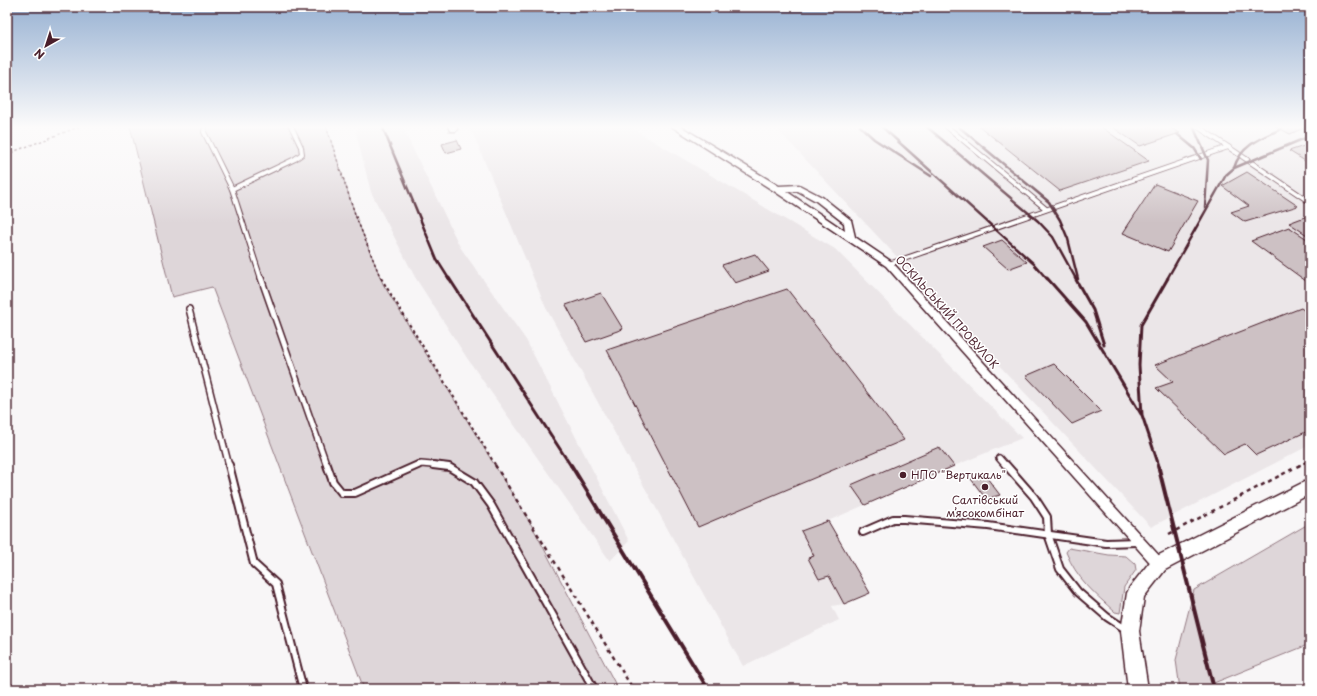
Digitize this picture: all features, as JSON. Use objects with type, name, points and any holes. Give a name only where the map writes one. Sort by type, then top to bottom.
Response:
[{"type":"main road","points":[[1138,689],[1130,631],[1136,593],[1159,564],[1310,486]]},
{"type":"street","name":"ОСКІЛЬСЬКИЙ ПРОВУЛОК","points":[[728,158],[851,237],[889,264],[1159,564]]},
{"type":"street","points":[[777,189],[799,188],[819,199],[848,222],[851,237]]},
{"type":"lane","points":[[217,158],[232,189],[265,290],[333,482],[342,493],[355,493],[421,464],[449,467],[474,482],[491,505],[594,689]]},
{"type":"lane","points":[[232,189],[296,158]]},
{"type":"lane","points":[[985,158],[1046,210]]},
{"type":"lane","points":[[889,264],[1195,158]]},
{"type":"lane","points":[[1245,158],[1310,202]]},
{"type":"lane","points":[[189,308],[254,564],[276,584],[303,689]]},
{"type":"lane","points":[[999,458],[1034,497],[1047,517],[1048,534],[1060,569],[1078,592],[1107,617],[1130,631]]},
{"type":"lane","points":[[863,532],[892,519],[904,518],[988,526],[1106,543],[1138,542]]},
{"type":"path","points":[[337,158],[356,217],[383,284],[634,689]]},
{"type":"path","points":[[1168,534],[1310,460]]},
{"type":"shaded area","points":[[138,158],[337,158],[356,217],[383,284],[532,526],[618,689],[364,689],[212,287],[172,297]]},
{"type":"shaded area","points":[[362,158],[418,158],[460,247],[526,340],[629,541],[610,561],[467,358],[415,277],[371,192]]},
{"type":"shaded area","points":[[483,158],[683,158],[835,249],[1022,438],[828,521],[844,604],[832,606],[839,620],[743,666],[546,308]]},
{"type":"shaded area","points":[[805,158],[1310,158],[1310,445],[1151,527]]},
{"type":"shaded area","points":[[1310,523],[1310,644],[1199,689],[1180,689],[1176,660],[1194,590]]},
{"type":"shaded area","points":[[1069,548],[1109,555],[1126,556],[1135,564],[1136,570],[1124,587],[1120,613],[1115,612],[1093,592],[1081,578],[1066,552]]},
{"type":"building","points":[[1019,158],[1145,158],[1149,161],[1060,191]]},
{"type":"building","points":[[1301,158],[1310,158],[1310,164]]},
{"type":"building","points":[[1247,172],[1298,206],[1245,222],[1231,212],[1249,206],[1222,186]]},
{"type":"building","points":[[1155,184],[1198,201],[1168,252],[1123,233]]},
{"type":"building","points":[[1310,215],[1310,237],[1289,223]]},
{"type":"building","points":[[1289,227],[1310,241],[1310,284],[1251,241]]},
{"type":"building","points":[[1002,240],[1027,262],[1008,269],[983,247]]},
{"type":"building","points":[[755,254],[769,271],[735,283],[722,265]]},
{"type":"building","points":[[787,289],[904,440],[698,527],[607,350]]},
{"type":"building","points":[[601,293],[623,329],[586,342],[566,305]]},
{"type":"building","points":[[1301,308],[1310,315],[1310,430],[1256,455],[1245,444],[1224,454],[1156,388],[1173,382],[1155,365]]},
{"type":"building","points":[[1054,364],[1101,411],[1072,424],[1026,376]]},
{"type":"building","name":"НПО \"Вертикаль\"","points":[[939,447],[954,466],[865,505],[851,485]]},
{"type":"building","points":[[984,474],[1000,495],[986,499],[971,479]]},
{"type":"building","points":[[828,521],[870,593],[844,604],[829,576],[819,579],[808,558],[814,556],[801,531]]},
{"type":"railway","points":[[395,158],[437,260],[449,279]]},
{"type":"railway","points":[[904,158],[931,176]]},
{"type":"railway","points":[[917,158],[1034,264],[1047,279]]},
{"type":"railway","points":[[964,158],[1038,221],[1053,237],[1076,279]]},
{"type":"railway","points":[[997,158],[1049,202],[1060,220],[1068,239],[1078,279]]},
{"type":"railway","points":[[1205,207],[1207,158]]},
{"type":"railway","points":[[1234,168],[1238,158]]},
{"type":"railway","points":[[1234,168],[1257,158]]},
{"type":"railway","points":[[1167,279],[1226,175],[1234,168]]},
{"type":"railway","points":[[449,278],[571,466]]},
{"type":"railway","points":[[1047,278],[1086,322],[1141,414]]},
{"type":"railway","points":[[1075,278],[1093,310],[1104,345]]},
{"type":"railway","points":[[1159,466],[1142,415],[1139,365],[1141,325],[1168,278]]},
{"type":"railway","points":[[571,465],[708,689]]},
{"type":"railway","points":[[1158,465],[1214,689]]},
{"type":"place","name":"НПО \"Вертикаль\"","points":[[903,475]]},
{"type":"place","name":"Салтівський мʼясокомбінат","points":[[985,487]]}]
